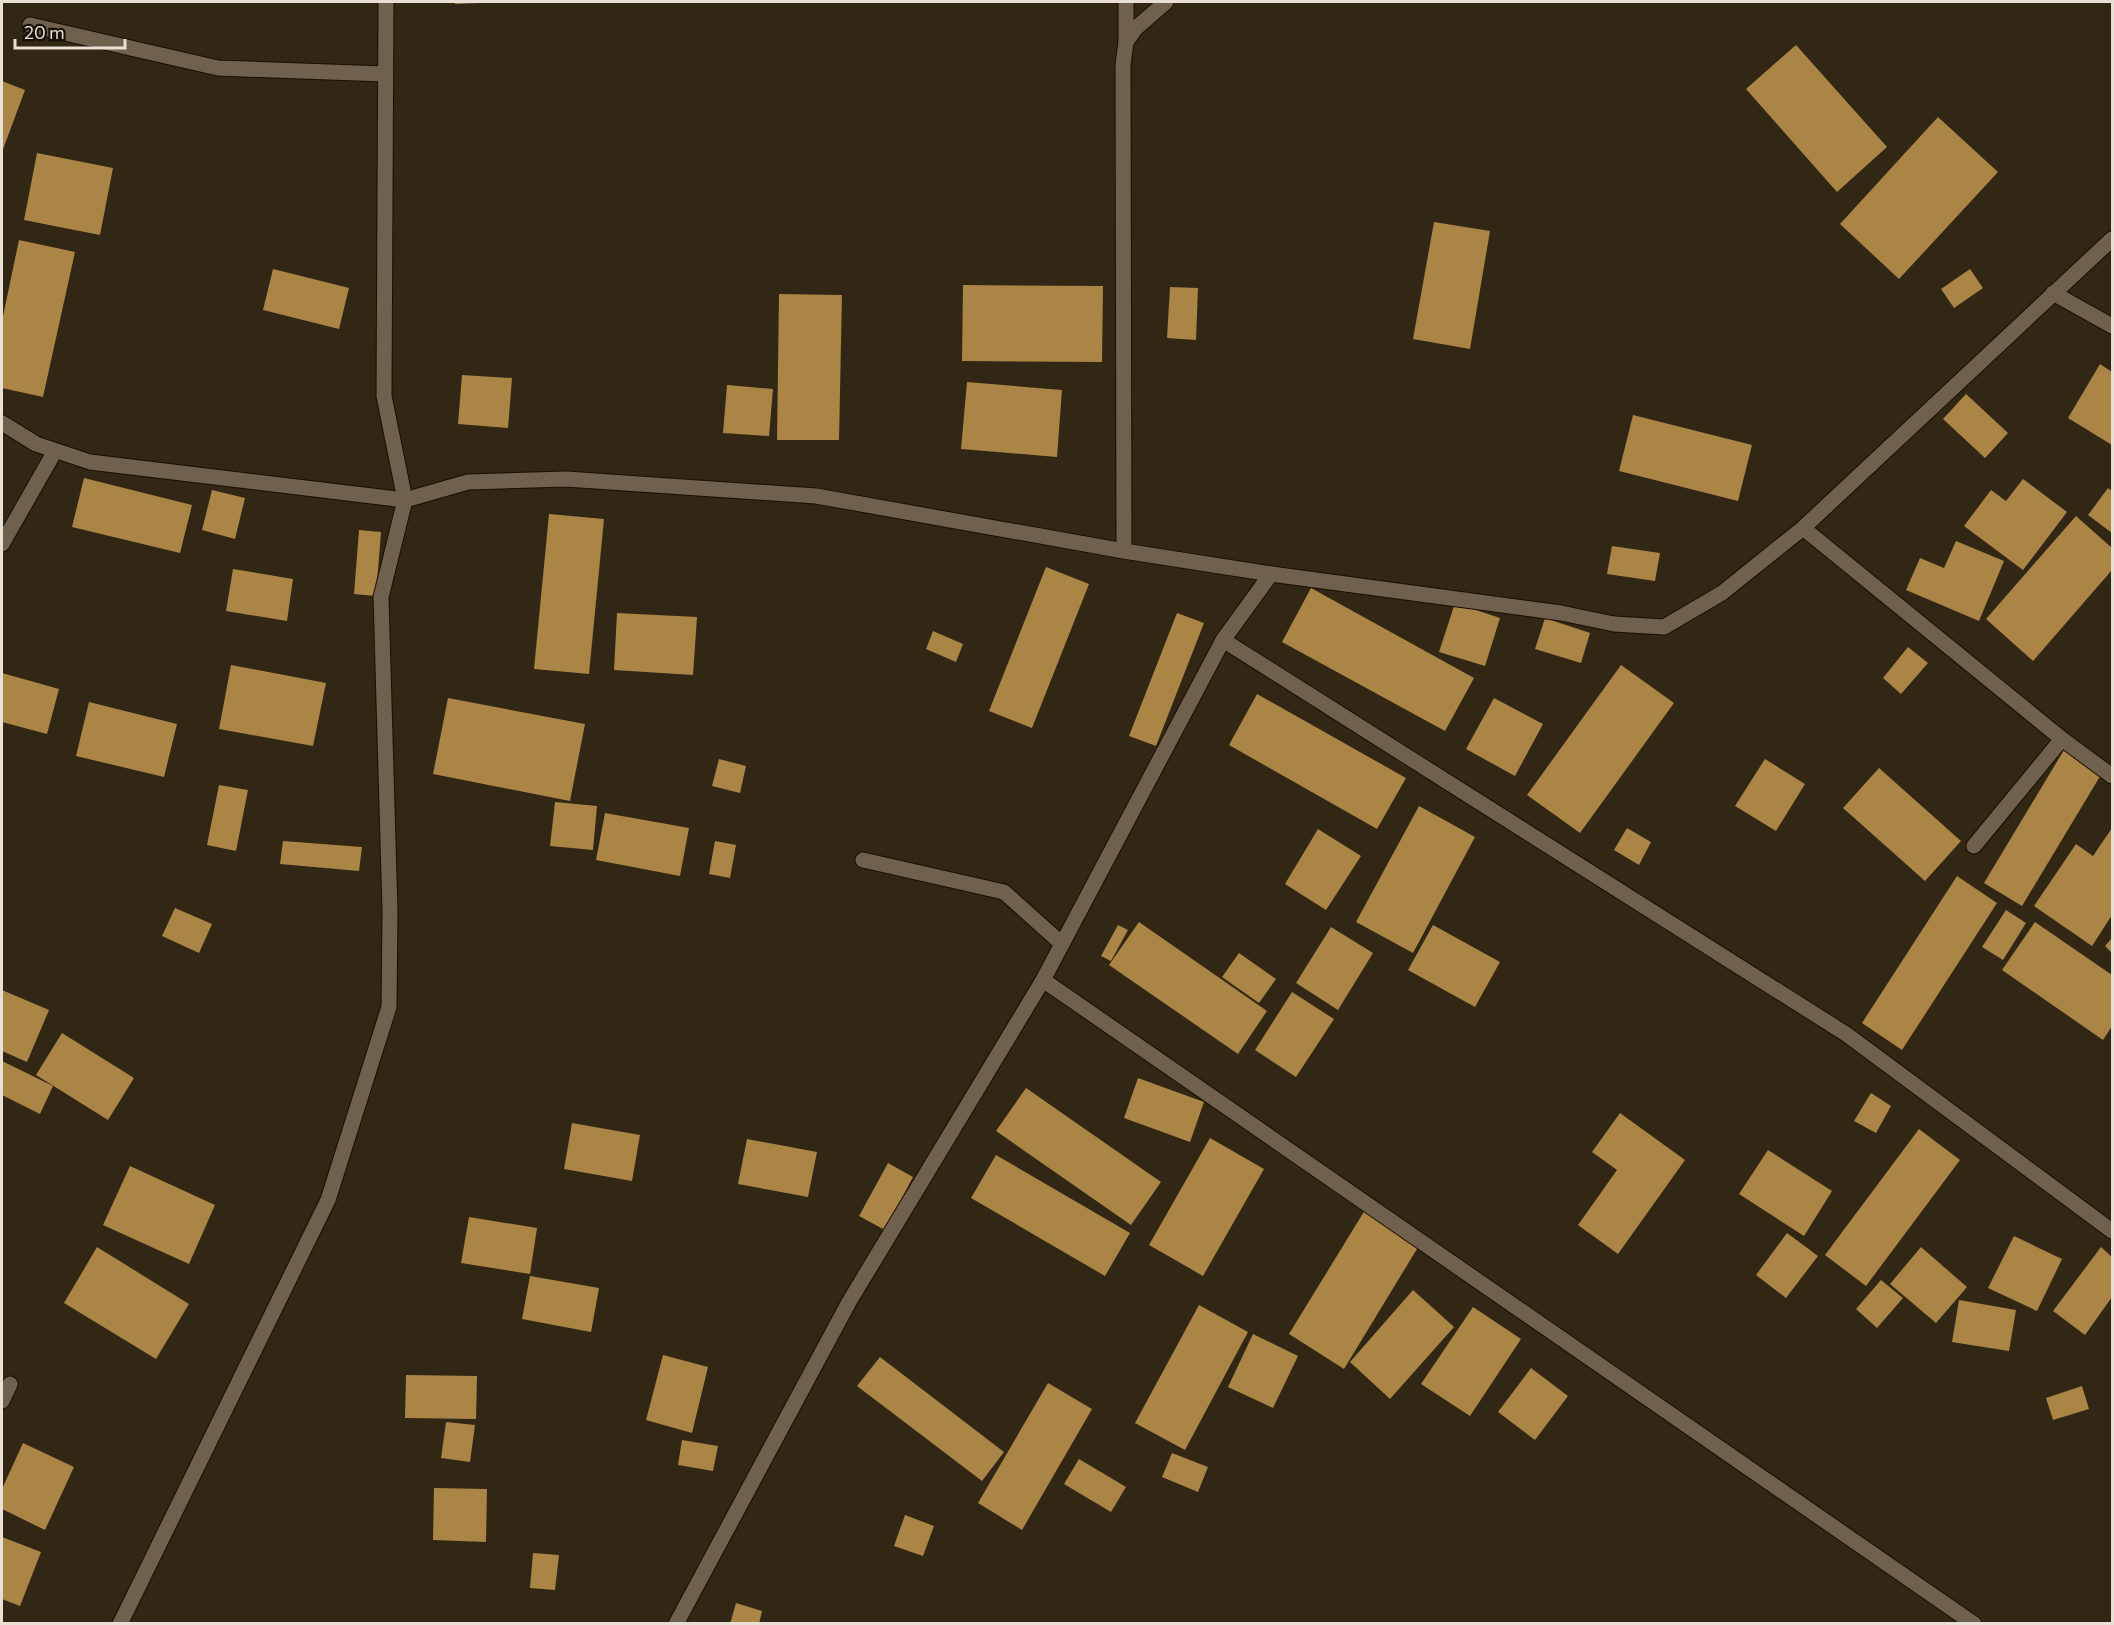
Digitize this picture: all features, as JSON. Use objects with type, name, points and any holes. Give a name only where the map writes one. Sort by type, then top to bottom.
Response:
[{"type":"street","points":[[120,1623],[328,1200],[389,1007],[390,911],[381,597],[405,500],[384,396],[386,2]]},
{"type":"street","points":[[1124,551],[1123,65],[1126,42],[1126,2]]},
{"type":"street","points":[[1126,42],[1136,28],[1166,2]]},
{"type":"street","points":[[30,25],[218,68],[384,74]]},
{"type":"street","points":[[2,423],[36,444],[90,462],[405,500],[468,482],[566,479],[816,496],[1124,551],[1271,574],[1561,613],[1614,624],[1664,627],[1722,593],[1803,528],[2112,239]]},
{"type":"street","points":[[2053,293],[2112,326]]},
{"type":"street","points":[[2,544],[55,451]]},
{"type":"street","points":[[1803,528],[2062,739],[2112,776]]},
{"type":"street","points":[[676,1623],[849,1302],[1043,980],[1223,640],[1271,574]]},
{"type":"street","points":[[1223,640],[1846,1034],[2112,1231]]},
{"type":"street","points":[[1974,846],[2062,739]]},
{"type":"street","points":[[863,860],[1004,892],[1062,944]]},
{"type":"street","points":[[1043,980],[1974,1623]]},
{"type":"street","points":[[2,1401],[10,1384]]},
{"type":"building","points":[[455,2],[479,2],[479,3],[455,4]]},
{"type":"building","points":[[1796,45],[1887,147],[1837,192],[1746,89]]},
{"type":"building","points":[[2,81],[25,90],[2,152]]},
{"type":"building","points":[[1938,117],[1998,172],[1899,279],[1840,224]]},
{"type":"building","points":[[37,153],[113,168],[100,235],[24,220]]},
{"type":"building","points":[[1434,222],[1490,231],[1470,349],[1413,339]]},
{"type":"building","points":[[19,240],[75,252],[43,397],[2,388],[2,321]]},
{"type":"building","points":[[273,269],[349,288],[339,329],[263,310]]},
{"type":"building","points":[[1970,269],[1983,288],[1954,308],[1941,289]]},
{"type":"building","points":[[963,285],[1103,286],[1102,362],[962,361]]},
{"type":"building","points":[[1170,287],[1198,288],[1196,340],[1167,338]]},
{"type":"building","points":[[779,294],[842,295],[839,440],[777,440]]},
{"type":"building","points":[[2100,364],[2112,372],[2112,445],[2068,418]]},
{"type":"building","points":[[462,375],[512,378],[508,428],[458,424]]},
{"type":"building","points":[[967,382],[1062,390],[1057,457],[961,449]]},
{"type":"building","points":[[727,385],[773,389],[769,436],[723,433]]},
{"type":"building","points":[[1966,394],[2008,433],[1985,458],[1943,419]]},
{"type":"building","points":[[1633,415],[1752,445],[1738,501],[1619,471]]},
{"type":"building","points":[[84,478],[192,505],[180,553],[72,527]]},
{"type":"building","points":[[2023,479],[2067,512],[2023,570],[1964,526],[1991,490],[2006,501]]},
{"type":"building","points":[[2108,488],[2112,491],[2112,533],[2088,515]]},
{"type":"building","points":[[212,490],[245,498],[235,539],[202,530]]},
{"type":"building","points":[[549,514],[604,519],[589,674],[534,669]]},
{"type":"building","points":[[2076,516],[2112,548],[2112,570],[2033,661],[1986,619]]},
{"type":"building","points":[[359,530],[381,532],[376,596],[354,594]]},
{"type":"building","points":[[1956,541],[2004,561],[1979,621],[1906,590],[1920,558],[1944,568]]},
{"type":"building","points":[[1612,546],[1660,553],[1655,581],[1607,574]]},
{"type":"building","points":[[1046,567],[1089,584],[1032,728],[989,711]]},
{"type":"building","points":[[233,569],[293,579],[287,621],[226,611]]},
{"type":"building","points":[[1311,588],[1474,678],[1445,731],[1282,642]]},
{"type":"building","points":[[1455,603],[1500,618],[1485,666],[1439,652]]},
{"type":"building","points":[[617,613],[697,617],[693,675],[614,670]]},
{"type":"building","points":[[1177,613],[1204,623],[1156,746],[1129,736]]},
{"type":"building","points":[[1545,618],[1590,633],[1581,663],[1535,649]]},
{"type":"building","points":[[933,631],[963,644],[956,662],[926,649]]},
{"type":"building","points":[[1908,647],[1928,663],[1901,694],[1883,678]]},
{"type":"building","points":[[231,665],[326,683],[313,746],[219,729]]},
{"type":"building","points":[[1621,665],[1674,703],[1580,833],[1527,795]]},
{"type":"building","points":[[2,673],[59,689],[47,734],[2,722]]},
{"type":"building","points":[[1257,694],[1406,778],[1377,829],[1229,745]]},
{"type":"building","points":[[448,698],[585,724],[570,801],[433,774]]},
{"type":"building","points":[[1494,698],[1543,724],[1515,776],[1466,749]]},
{"type":"building","points":[[89,702],[177,724],[164,777],[76,756]]},
{"type":"building","points":[[2064,750],[2102,773],[2022,906],[1984,883]]},
{"type":"building","points":[[719,759],[746,766],[740,793],[712,786]]},
{"type":"building","points":[[1765,759],[1805,784],[1776,831],[1735,806]]},
{"type":"building","points":[[1879,768],[1961,841],[1925,881],[1843,808]]},
{"type":"building","points":[[219,785],[248,790],[236,851],[207,845]]},
{"type":"building","points":[[555,802],[597,806],[593,850],[550,846]]},
{"type":"building","points":[[1419,806],[1475,837],[1413,953],[1356,922]]},
{"type":"building","points":[[605,813],[689,828],[680,876],[596,860]]},
{"type":"building","points":[[1627,828],[1651,842],[1639,865],[1614,850]]},
{"type":"building","points":[[2112,828],[2112,915],[2092,946],[2034,906],[2076,844],[2093,856]]},
{"type":"building","points":[[1318,829],[1361,856],[1326,910],[1285,884]]},
{"type":"building","points":[[283,841],[362,847],[359,871],[280,864]]},
{"type":"building","points":[[715,841],[736,845],[730,878],[709,874]]},
{"type":"building","points":[[1957,876],[1997,903],[1902,1050],[1862,1023]]},
{"type":"building","points":[[175,908],[212,924],[199,953],[162,936]]},
{"type":"building","points":[[2006,910],[2026,923],[2003,960],[1982,947]]},
{"type":"building","points":[[1139,922],[1267,1011],[1238,1054],[1109,965]]},
{"type":"building","points":[[2035,922],[2112,975],[2112,1026],[2103,1040],[2002,970]]},
{"type":"building","points":[[1118,925],[1128,930],[1111,961],[1101,956]]},
{"type":"building","points":[[1433,925],[1500,962],[1475,1007],[1408,970]]},
{"type":"building","points":[[1331,927],[1373,953],[1338,1010],[1296,983]]},
{"type":"building","points":[[2112,938],[2112,953],[2105,946]]},
{"type":"building","points":[[1239,953],[1276,979],[1259,1003],[1222,977]]},
{"type":"building","points":[[2,990],[49,1010],[27,1062],[2,1051]]},
{"type":"building","points":[[1292,992],[1334,1019],[1296,1077],[1255,1050]]},
{"type":"building","points":[[62,1033],[134,1078],[108,1120],[36,1075]]},
{"type":"building","points":[[2,1061],[53,1086],[40,1114],[2,1095]]},
{"type":"building","points":[[1138,1078],[1204,1102],[1190,1142],[1124,1118]]},
{"type":"building","points":[[1026,1088],[1161,1182],[1131,1225],[996,1131]]},
{"type":"building","points":[[1871,1093],[1891,1106],[1876,1133],[1854,1121]]},
{"type":"building","points":[[1620,1113],[1685,1160],[1618,1254],[1578,1225],[1617,1170],[1592,1152]]},
{"type":"building","points":[[572,1123],[640,1135],[632,1181],[564,1169]]},
{"type":"building","points":[[1919,1129],[1960,1160],[1866,1286],[1825,1255]]},
{"type":"building","points":[[1210,1138],[1264,1169],[1203,1276],[1149,1245]]},
{"type":"building","points":[[747,1139],[817,1152],[808,1197],[738,1184]]},
{"type":"building","points":[[1768,1150],[1832,1191],[1804,1236],[1739,1194]]},
{"type":"building","points":[[996,1155],[1130,1233],[1105,1276],[971,1198]]},
{"type":"building","points":[[888,1163],[913,1177],[885,1230],[859,1216]]},
{"type":"building","points":[[130,1166],[215,1205],[189,1264],[103,1225]]},
{"type":"building","points":[[1365,1210],[1420,1244],[1344,1369],[1289,1334]]},
{"type":"building","points":[[469,1217],[537,1228],[530,1274],[461,1263]]},
{"type":"building","points":[[1787,1233],[1818,1256],[1786,1298],[1756,1275]]},
{"type":"building","points":[[2014,1236],[2062,1259],[2037,1311],[1988,1288]]},
{"type":"building","points":[[97,1247],[189,1304],[156,1359],[64,1303]]},
{"type":"building","points":[[1921,1247],[1967,1287],[1936,1323],[1890,1284]]},
{"type":"building","points":[[2101,1247],[2112,1257],[2112,1297],[2085,1335],[2053,1311]]},
{"type":"building","points":[[530,1276],[599,1288],[591,1332],[522,1319]]},
{"type":"building","points":[[1881,1280],[1903,1298],[1877,1328],[1856,1309]]},
{"type":"building","points":[[1413,1290],[1454,1327],[1390,1399],[1350,1362]]},
{"type":"building","points":[[1959,1300],[2016,1310],[2009,1351],[1952,1342]]},
{"type":"building","points":[[1199,1305],[1248,1332],[1185,1450],[1135,1423]]},
{"type":"building","points":[[1473,1307],[1521,1339],[1470,1416],[1421,1384]]},
{"type":"building","points":[[1253,1334],[1298,1356],[1273,1408],[1228,1387]]},
{"type":"building","points":[[663,1355],[708,1367],[692,1433],[646,1420]]},
{"type":"building","points":[[880,1357],[1004,1452],[982,1481],[857,1386]]},
{"type":"building","points":[[1531,1368],[1568,1396],[1535,1440],[1498,1412]]},
{"type":"building","points":[[406,1375],[477,1376],[476,1419],[405,1418]]},
{"type":"building","points":[[1048,1383],[1092,1409],[1022,1530],[978,1503]]},
{"type":"building","points":[[2082,1386],[2089,1409],[2053,1420],[2046,1398]]},
{"type":"building","points":[[446,1422],[475,1425],[470,1462],[441,1458]]},
{"type":"building","points":[[682,1440],[718,1446],[713,1471],[678,1465]]},
{"type":"building","points":[[23,1443],[74,1467],[45,1530],[2,1509],[2,1489]]},
{"type":"building","points":[[1172,1453],[1208,1467],[1198,1492],[1162,1477]]},
{"type":"building","points":[[1079,1459],[1126,1487],[1111,1512],[1064,1484]]},
{"type":"building","points":[[434,1488],[487,1489],[486,1542],[433,1540]]},
{"type":"building","points":[[905,1515],[934,1526],[923,1556],[894,1546]]},
{"type":"building","points":[[2,1537],[41,1552],[20,1606],[2,1599]]},
{"type":"building","points":[[533,1553],[559,1555],[555,1590],[530,1588]]},
{"type":"building","points":[[736,1603],[762,1611],[759,1624],[730,1624]]}]
